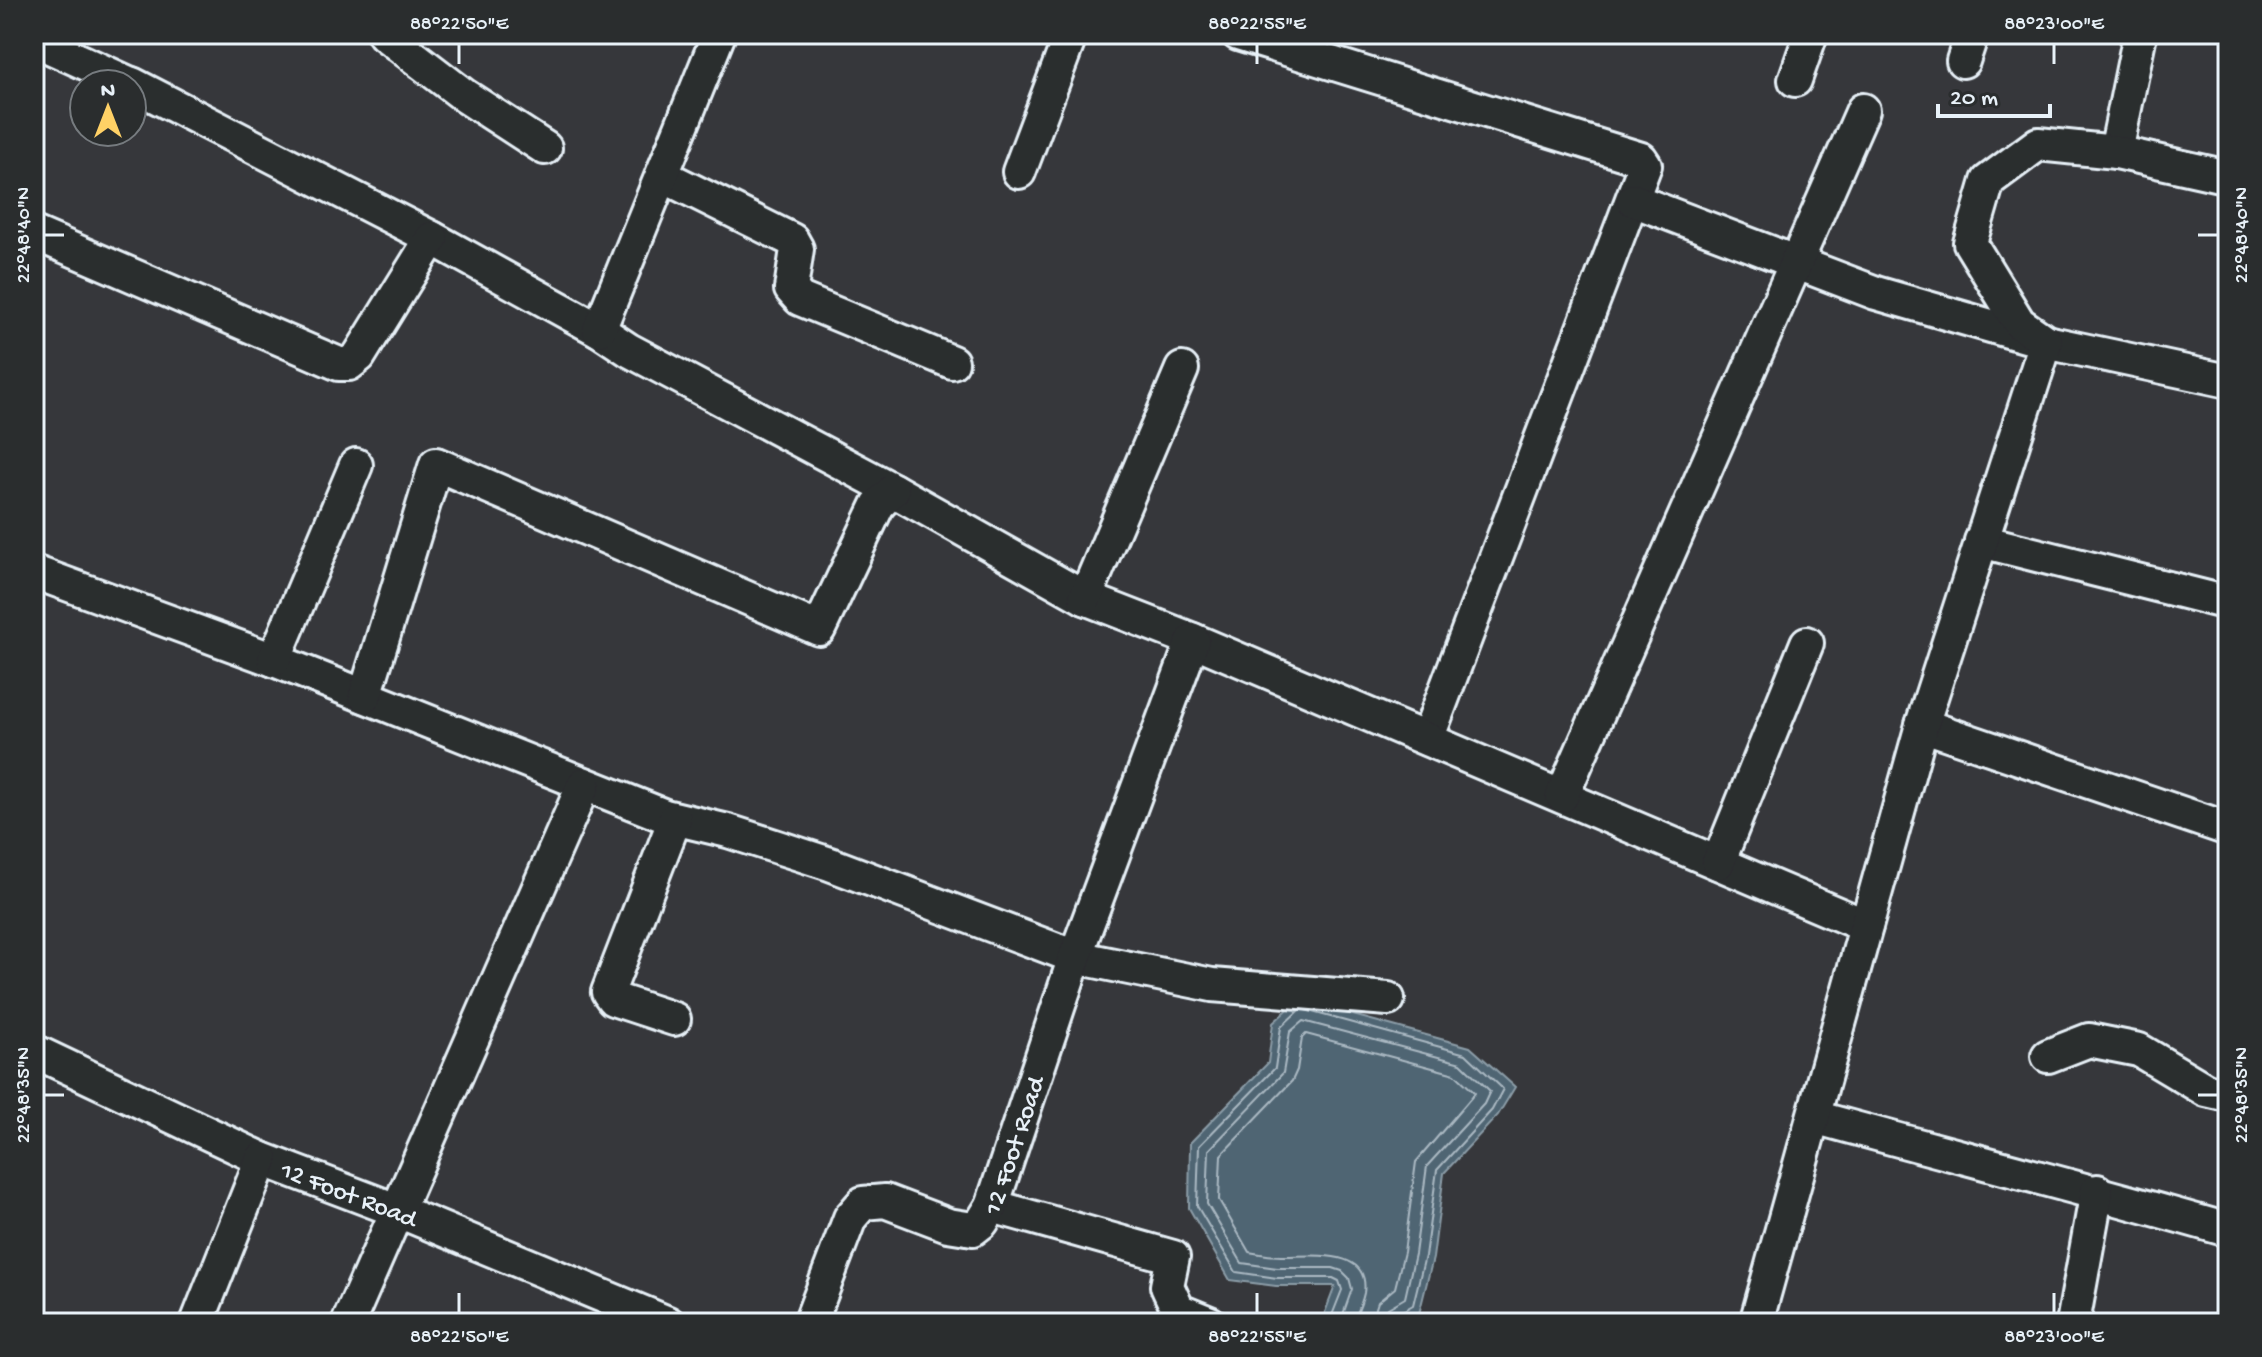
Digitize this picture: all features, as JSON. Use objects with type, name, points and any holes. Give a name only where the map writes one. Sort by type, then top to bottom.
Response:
[{"type":"street","points":[[44,34],[52,48],[96,68]]},
{"type":"street","points":[[384,34],[465,96],[545,148]]},
{"type":"street","points":[[599,330],[719,34]]},
{"type":"street","points":[[1019,172],[1071,34]]},
{"type":"street","points":[[1238,34],[1641,159],[1645,165],[1427,739]]},
{"type":"street","points":[[1795,80],[1811,34]]},
{"type":"street","points":[[2116,152],[2140,34]]},
{"type":"street","points":[[148,92],[432,238],[599,330],[629,350],[893,490],[1085,598],[1193,640],[1866,926]]},
{"type":"street","points":[[1562,796],[1863,110]]},
{"type":"street","points":[[2046,342],[2019,323],[1970,243],[1988,181],[2038,144],[2116,152],[2228,177]]},
{"type":"street","points":[[663,176],[792,240],[797,249],[791,289],[800,299],[952,362]]},
{"type":"street","points":[[1633,200],[1876,293],[2046,342],[2228,381]]},
{"type":"street","points":[[34,233],[339,364],[349,364],[359,356],[432,238]]},
{"type":"street","points":[[1756,1323],[1922,725],[2046,342]]},
{"type":"street","points":[[1085,598],[1182,369]]},
{"type":"street","points":[[365,696],[436,464],[819,629],[878,505],[893,490]]},
{"type":"street","points":[[274,660],[356,465]]},
{"type":"street","points":[[1981,541],[2228,603]]},
{"type":"street","points":[[34,572],[274,660],[675,819],[728,831],[830,864],[1075,957],[1212,985],[1388,999]]},
{"type":"street","name":"12 Foot Road","points":[[810,1323],[850,1218],[863,1203],[885,1201],[948,1225],[973,1229],[982,1222],[992,1206],[1075,957],[1193,640]]},
{"type":"street","points":[[1718,863],[1807,643]]},
{"type":"street","points":[[1922,725],[2228,829]]},
{"type":"street","points":[[348,1323],[584,784]]},
{"type":"street","points":[[674,1019],[613,999],[608,992],[675,819]]},
{"type":"street","points":[[2048,1056],[2089,1040],[2139,1050],[2206,1090],[2228,1095]]},
{"type":"street","name":"12 Foot Road","points":[[34,1051],[262,1159],[396,1210],[668,1323]]},
{"type":"street","points":[[1814,1117],[2011,1172],[2097,1191],[2228,1230]]},
{"type":"street","points":[[197,1323],[262,1159]]},
{"type":"street","points":[[2073,1323],[2097,1191]]},
{"type":"street","points":[[992,1206],[1173,1257],[1167,1286],[1178,1310],[1210,1323]]},
{"type":"water","points":[[1298,1000],[1470,1047],[1515,1087],[1498,1115],[1444,1173],[1433,1258],[1419,1314],[1390,1323],[1321,1323],[1335,1286],[1276,1286],[1230,1280],[1189,1208],[1190,1143],[1268,1063],[1273,1023]]}]
